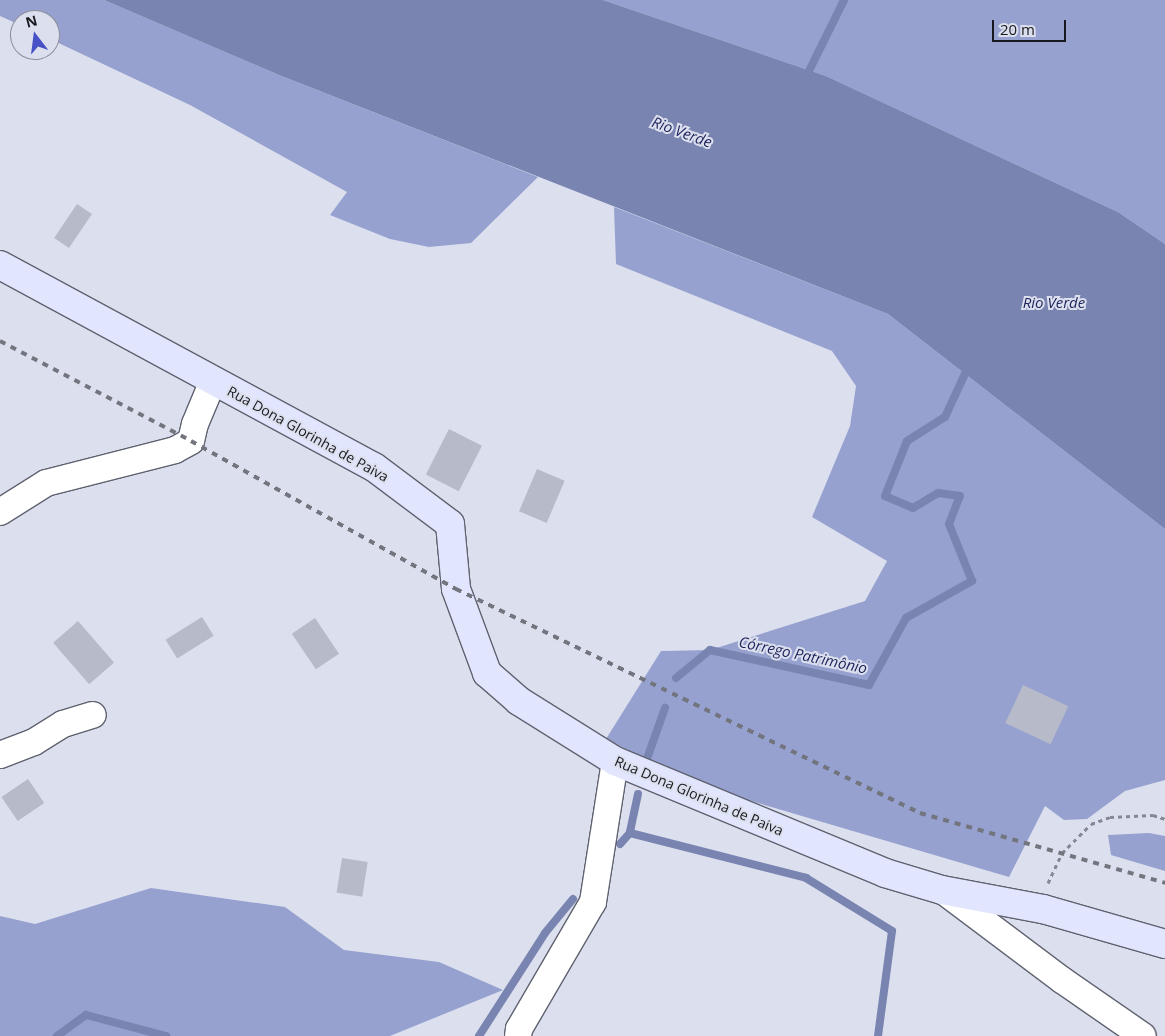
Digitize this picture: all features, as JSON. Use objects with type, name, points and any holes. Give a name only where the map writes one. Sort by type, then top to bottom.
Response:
[{"type":"street","name":"Rua Dona Glorinha de Paiva","points":[[0,265],[374,467],[450,524],[456,589],[487,673],[519,701],[615,761],[885,873],[942,890],[1043,909],[1165,944]]},
{"type":"street","points":[[0,512],[46,483],[175,450],[191,441],[195,424],[213,381]]},
{"type":"street","points":[[0,755],[34,742],[63,724],[93,715]]},
{"type":"street","points":[[518,1036],[519,1029],[593,902],[615,761]]},
{"type":"street","points":[[942,890],[1062,980],[1143,1036]]},
{"type":"path","points":[[1043,909],[1048,883],[1062,853],[1091,824],[1110,817],[1153,816],[1165,819]]},
{"type":"shaded area","points":[[0,0],[104,0],[279,75],[538,177],[471,243],[429,247],[390,239],[330,215],[347,192],[190,105],[60,44],[60,10],[10,10],[10,20],[0,16]]},
{"type":"shaded area","points":[[603,0],[1165,0],[1165,244],[1118,212],[826,76]]},
{"type":"shaded area","points":[[614,207],[888,314],[1165,529],[1165,780],[1125,791],[1087,819],[1064,820],[1045,806],[1009,877],[697,785],[606,739],[661,651],[710,650],[865,601],[887,561],[812,517],[850,426],[856,386],[832,351],[616,264]]},
{"type":"shaded area","points":[[1149,833],[1165,836],[1165,871],[1111,855],[1108,835]]},
{"type":"shaded area","points":[[151,888],[285,907],[344,950],[439,962],[503,990],[390,1036],[0,1036],[0,916],[35,924]]},
{"type":"water","name":"Rio Verde","points":[[104,0],[603,0],[826,76],[1118,212],[1165,244],[1165,529],[888,314],[279,75]]},
{"type":"building","points":[[77,204],[92,214],[69,248],[54,238]]},
{"type":"building","points":[[449,429],[482,446],[459,491],[426,474]]},
{"type":"building","points":[[537,469],[565,481],[547,523],[519,511]]},
{"type":"building","points":[[202,617],[214,636],[177,658],[166,640]]},
{"type":"building","points":[[315,618],[339,654],[316,669],[292,634]]},
{"type":"building","points":[[78,621],[114,663],[89,684],[53,643]]},
{"type":"building","points":[[1023,685],[1068,706],[1051,744],[1005,723]]},
{"type":"building","points":[[28,779],[44,803],[18,821],[1,797]]},
{"type":"building","points":[[342,858],[368,862],[362,897],[337,893]]},
{"type":"waterway","points":[[805,79],[844,0]]},
{"type":"waterway","name":"Córrego Patrimônio","points":[[676,678],[710,650],[869,685],[906,618],[972,581],[949,524],[960,496],[938,493],[913,508],[885,496],[907,441],[945,417],[969,365]]},
{"type":"waterway","name":"Córrego Patrimônio","points":[[644,767],[665,708]]},
{"type":"waterway","name":"Córrego Patrimônio","points":[[638,794],[630,833],[806,878],[892,931],[878,1036]]},
{"type":"waterway","points":[[620,844],[630,833]]},
{"type":"waterway","points":[[479,1036],[545,933],[573,899]]},
{"type":"waterway","points":[[57,1036],[86,1015],[166,1036]]},
{"type":"railway","points":[[0,341],[191,441],[456,589],[920,813],[1165,883]]}]
